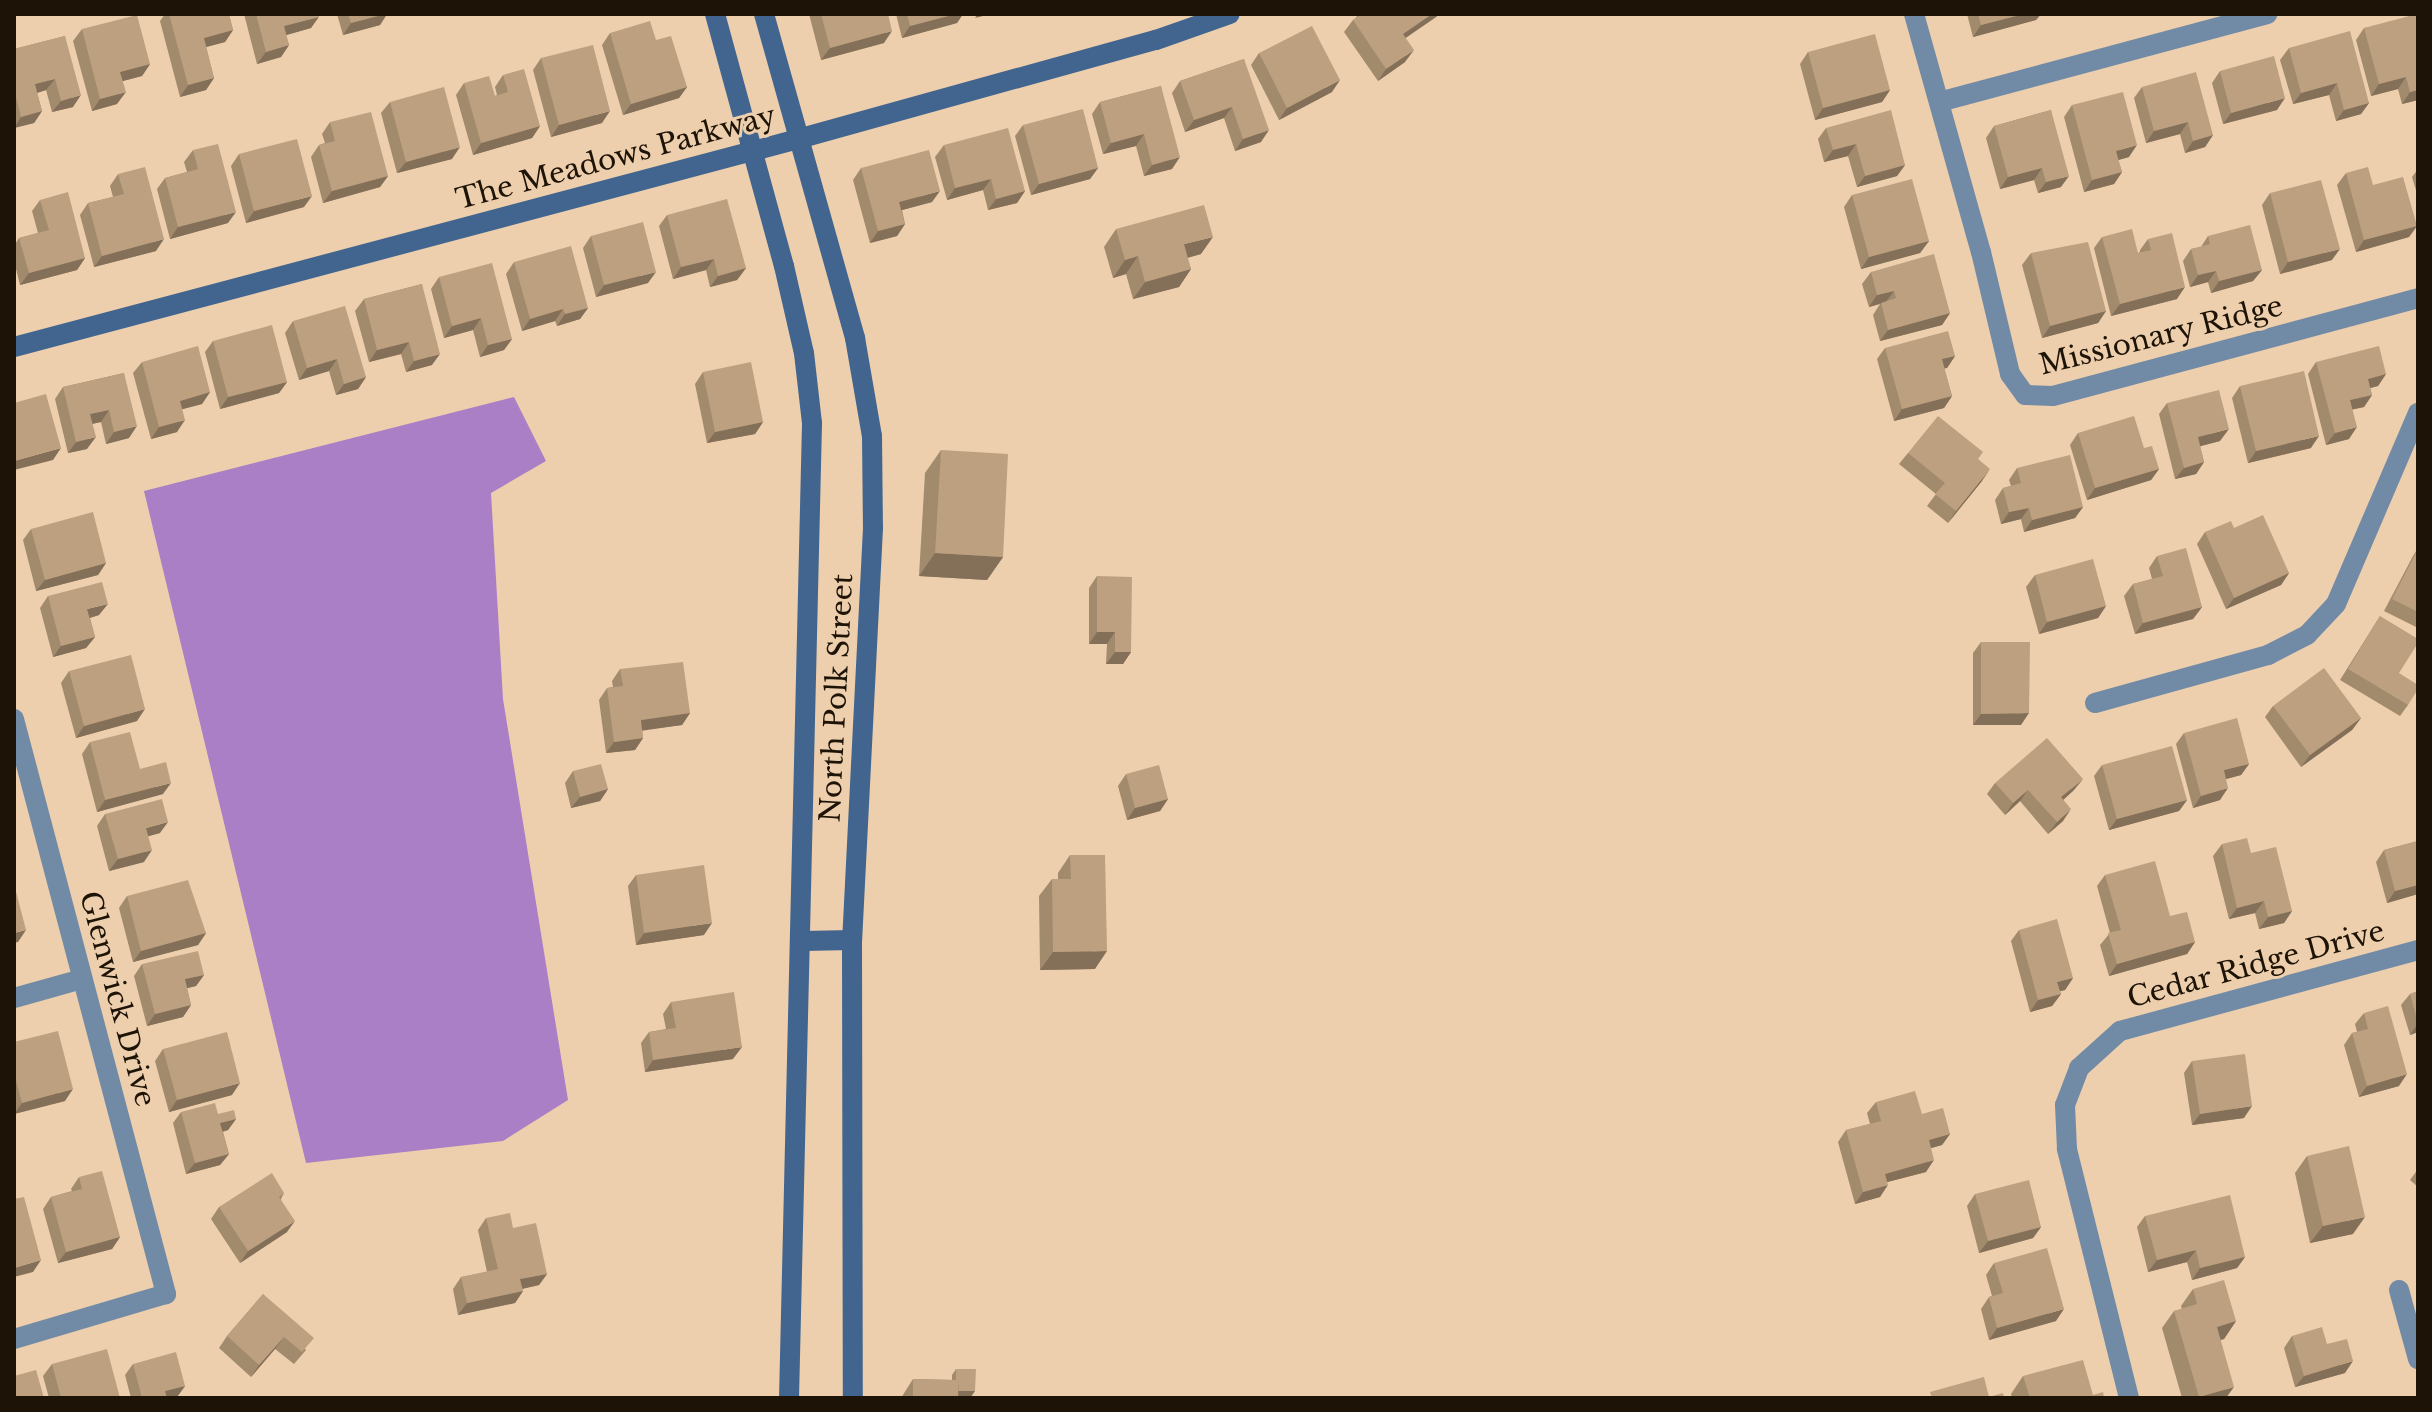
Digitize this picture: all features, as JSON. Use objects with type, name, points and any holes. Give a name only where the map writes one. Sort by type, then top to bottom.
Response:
[{"type":"main road","name":"North Polk Street","points":[[715,14],[804,353],[812,423],[803,941],[789,1398]]},
{"type":"main road","name":"North Polk Street","points":[[764,14],[855,338],[872,436],[873,528],[852,940],[853,1398]]},
{"type":"main road","name":"The Meadows Parkway","points":[[14,347],[798,139],[1156,40],[1230,14]]},
{"type":"main road","points":[[803,941],[852,940]]},
{"type":"street","name":"Missionary Ridge","points":[[1914,14],[2010,374],[2025,395],[2053,396],[2418,298]]},
{"type":"street","points":[[1939,102],[2267,14]]},
{"type":"street","points":[[2095,703],[2268,655],[2307,635],[2336,604],[2418,413]]},
{"type":"street","name":"Glenwick Drive","points":[[14,719],[166,1294],[14,1339]]},
{"type":"street","name":"Cedar Ridge Drive","points":[[2129,1398],[2067,1149],[2065,1105],[2079,1068],[2120,1031],[2418,950]]},
{"type":"street","points":[[14,998],[82,979]]},
{"type":"street","points":[[2399,1290],[2418,1359]]},
{"type":"shaded area","points":[[514,397],[546,461],[491,493],[503,699],[568,1100],[503,1141],[306,1163],[144,491]]},
{"type":"building","points":[[169,14],[229,14],[233,30],[204,38],[214,78],[188,85]]},
{"type":"building","points":[[256,14],[319,14],[319,17],[284,26],[289,45],[266,52]]},
{"type":"building","points":[[348,14],[385,14],[351,23]]},
{"type":"building","points":[[821,14],[888,14],[892,31],[830,48]]},
{"type":"building","points":[[907,14],[956,14],[910,26]]},
{"type":"building","points":[[1362,14],[1432,14],[1403,34],[1414,50],[1386,69],[1353,20]]},
{"type":"building","points":[[1978,14],[2024,14],[1981,25]]},
{"type":"building","points":[[2417,14],[2418,90],[2410,92],[2406,77],[2379,84],[2364,28]]},
{"type":"building","points":[[137,15],[150,64],[120,72],[126,92],[100,99],[82,29]]},
{"type":"building","points":[[650,21],[656,40],[671,36],[687,87],[631,104],[610,33]]},
{"type":"building","points":[[1312,26],[1340,80],[1287,108],[1259,53]]},
{"type":"building","points":[[2350,31],[2369,103],[2344,110],[2337,83],[2301,93],[2289,48]]},
{"type":"building","points":[[1875,34],[1890,90],[1823,108],[1808,52]]},
{"type":"building","points":[[65,36],[81,95],[61,101],[55,79],[35,84],[42,111],[21,117],[14,89],[14,49]]},
{"type":"building","points":[[593,45],[610,111],[559,125],[541,58]]},
{"type":"building","points":[[2274,56],[2285,98],[2231,113],[2220,71]]},
{"type":"building","points":[[1244,59],[1269,130],[1243,139],[1232,107],[1194,120],[1180,81]]},
{"type":"building","points":[[524,69],[540,126],[481,143],[464,83],[489,76],[495,96],[508,92],[503,75]]},
{"type":"building","points":[[2196,72],[2213,135],[2193,141],[2188,122],[2154,131],[2142,87]]},
{"type":"building","points":[[1161,86],[1180,157],[1152,165],[1144,134],[1111,143],[1100,102]]},
{"type":"building","points":[[444,87],[460,147],[406,162],[390,102]]},
{"type":"building","points":[[2123,92],[2137,145],[2116,151],[2122,172],[2092,180],[2072,105]]},
{"type":"building","points":[[1083,109],[1098,168],[1039,184],[1023,125]]},
{"type":"building","points":[[1891,110],[1905,165],[1865,176],[1856,144],[1833,150],[1826,128]]},
{"type":"building","points":[[2051,110],[2069,176],[2046,182],[2042,168],[2008,177],[1994,126]]},
{"type":"building","points":[[371,112],[388,176],[332,191],[319,145],[335,141],[330,122]]},
{"type":"building","points":[[1008,128],[1025,191],[996,199],[991,179],[955,188],[944,145]]},
{"type":"building","points":[[297,139],[312,196],[254,211],[239,154]]},
{"type":"building","points":[[218,144],[236,212],[178,227],[165,178],[198,169],[193,150]]},
{"type":"building","points":[[929,150],[940,191],[899,202],[905,224],[878,231],[861,168]]},
{"type":"building","points":[[145,167],[164,239],[102,256],[88,203],[124,194],[118,174]]},
{"type":"building","points":[[2368,167],[2373,185],[2403,177],[2417,226],[2364,240],[2346,173]]},
{"type":"building","points":[[1912,179],[1929,241],[1869,257],[1852,195]]},
{"type":"building","points":[[2321,180],[2340,249],[2288,262],[2270,193]]},
{"type":"building","points":[[68,192],[85,258],[29,273],[19,238],[49,230],[40,200]]},
{"type":"building","points":[[727,199],[746,268],[718,276],[714,259],[681,267],[667,215]]},
{"type":"building","points":[[1204,205],[1213,237],[1184,244],[1191,269],[1145,282],[1138,256],[1125,260],[1116,229]]},
{"type":"building","points":[[643,222],[656,272],[604,285],[591,236]]},
{"type":"building","points":[[2250,225],[2262,270],[2219,281],[2216,271],[2198,275],[2191,249],[2210,244],[2208,236]]},
{"type":"building","points":[[2132,229],[2138,253],[2151,250],[2148,239],[2172,233],[2185,287],[2120,304],[2102,237]]},
{"type":"building","points":[[2088,242],[2106,311],[2050,326],[2031,253]]},
{"type":"building","points":[[571,246],[588,308],[565,314],[563,309],[530,319],[514,262]]},
{"type":"building","points":[[1934,254],[1950,313],[1888,330],[1881,303],[1896,298],[1894,291],[1877,295],[1871,272]]},
{"type":"building","points":[[492,263],[512,339],[488,345],[481,318],[452,326],[439,277]]},
{"type":"building","points":[[422,284],[440,354],[414,361],[409,342],[377,350],[364,299]]},
{"type":"building","points":[[345,306],[366,377],[344,384],[337,359],[307,368],[293,321]]},
{"type":"building","points":[[272,325],[287,382],[228,397],[213,341]]},
{"type":"building","points":[[1948,331],[1955,356],[1942,359],[1952,396],[1902,409],[1885,348]]},
{"type":"building","points":[[198,346],[210,392],[180,401],[185,420],[159,427],[142,362]]},
{"type":"building","points":[[2379,346],[2386,374],[2368,379],[2372,395],[2350,400],[2357,427],[2335,433],[2316,362]]},
{"type":"building","points":[[751,362],[763,422],[715,432],[703,372]]},
{"type":"building","points":[[2304,371],[2319,436],[2256,451],[2240,386]]},
{"type":"building","points":[[124,373],[137,426],[114,432],[109,410],[90,414],[96,437],[76,442],[63,387]]},
{"type":"building","points":[[2219,390],[2229,429],[2198,437],[2204,462],[2184,468],[2167,403]]},
{"type":"building","points":[[46,394],[61,448],[14,461],[14,403]]},
{"type":"building","points":[[1938,416],[1983,452],[1978,459],[1990,469],[1956,511],[1935,494],[1945,483],[1908,453]]},
{"type":"building","points":[[2134,416],[2144,448],[2152,446],[2159,469],[2095,488],[2078,433]]},
{"type":"building","points":[[941,450],[1008,454],[1003,557],[935,553]]},
{"type":"building","points":[[2070,455],[2083,507],[2032,520],[2029,508],[2009,512],[2003,488],[2021,483],[2017,468]]},
{"type":"building","points":[[93,512],[106,563],[45,580],[31,529]]},
{"type":"building","points":[[2263,515],[2289,573],[2234,598],[2205,532],[2231,521],[2234,528]]},
{"type":"building","points":[[2186,548],[2202,607],[2143,623],[2133,584],[2163,576],[2157,556]]},
{"type":"building","points":[[2418,549],[2418,612],[2392,599]]},
{"type":"building","points":[[2093,559],[2106,606],[2047,622],[2035,575]]},
{"type":"building","points":[[1097,576],[1132,577],[1131,652],[1115,652],[1115,632],[1097,632]]},
{"type":"building","points":[[102,582],[108,604],[87,609],[95,637],[61,646],[48,596]]},
{"type":"building","points":[[2380,616],[2418,639],[2399,673],[2418,685],[2408,705],[2348,669]]},
{"type":"building","points":[[1981,642],[2030,642],[2029,713],[1981,714]]},
{"type":"building","points":[[131,655],[145,709],[84,726],[69,671]]},
{"type":"building","points":[[683,662],[690,713],[641,720],[643,738],[614,742],[607,688],[623,686],[620,669]]},
{"type":"building","points":[[2324,668],[2361,718],[2310,755],[2273,706]]},
{"type":"building","points":[[2237,718],[2249,764],[2224,770],[2228,788],[2201,796],[2184,733]]},
{"type":"building","points":[[130,732],[140,769],[166,762],[171,783],[105,800],[90,742]]},
{"type":"building","points":[[2047,738],[2083,779],[2061,797],[2071,809],[2057,822],[2028,790],[2013,803],[1995,783]]},
{"type":"building","points":[[2172,746],[2187,800],[2117,819],[2102,765]]},
{"type":"building","points":[[601,764],[608,789],[580,797],[573,771]]},
{"type":"building","points":[[1159,765],[1168,799],[1135,808],[1126,774]]},
{"type":"building","points":[[162,799],[168,822],[146,828],[152,850],[118,859],[105,814]]},
{"type":"building","points":[[2247,838],[2251,853],[2276,847],[2292,911],[2268,917],[2264,901],[2237,908],[2222,844]]},
{"type":"building","points":[[2418,841],[2418,885],[2395,891],[2384,850]]},
{"type":"building","points":[[1070,855],[1105,855],[1107,951],[1053,952],[1052,879],[1071,879]]},
{"type":"building","points":[[2155,861],[2170,916],[2187,912],[2195,942],[2117,964],[2108,933],[2121,930],[2105,875]]},
{"type":"building","points":[[704,865],[712,923],[644,933],[636,875]]},
{"type":"building","points":[[188,880],[206,933],[141,951],[127,896]]},
{"type":"building","points":[[14,884],[26,930],[14,933]]},
{"type":"building","points":[[2057,919],[2073,978],[2057,982],[2061,994],[2038,1000],[2019,930]]},
{"type":"building","points":[[198,951],[204,975],[185,979],[191,1005],[155,1014],[142,964]]},
{"type":"building","points":[[2418,991],[2418,1023],[2410,994]]},
{"type":"building","points":[[734,992],[742,1047],[653,1060],[649,1032],[676,1028],[671,1002]]},
{"type":"building","points":[[2388,1006],[2407,1074],[2367,1086],[2352,1033],[2368,1029],[2364,1013]]},
{"type":"building","points":[[58,1031],[73,1089],[22,1103],[14,1073],[14,1042]]},
{"type":"building","points":[[227,1032],[240,1083],[177,1100],[163,1049]]},
{"type":"building","points":[[2245,1054],[2252,1106],[2200,1114],[2192,1061]]},
{"type":"building","points":[[1915,1091],[1922,1114],[1943,1108],[1950,1134],[1929,1140],[1934,1160],[1885,1174],[1888,1185],[1863,1192],[1846,1130],[1881,1121],[1876,1102]]},
{"type":"building","points":[[215,1103],[218,1114],[234,1110],[236,1119],[220,1123],[229,1154],[195,1163],[181,1112]]},
{"type":"building","points":[[2349,1146],[2365,1217],[2323,1226],[2307,1156]]},
{"type":"building","points":[[102,1171],[120,1237],[66,1252],[51,1197],[82,1189],[79,1177]]},
{"type":"building","points":[[272,1173],[284,1193],[279,1197],[295,1221],[248,1251],[219,1207]]},
{"type":"building","points":[[2029,1180],[2041,1227],[1988,1241],[1975,1194]]},
{"type":"building","points":[[2230,1195],[2245,1257],[2200,1268],[2196,1250],[2157,1260],[2145,1216]]},
{"type":"building","points":[[24,1197],[41,1260],[14,1268],[14,1199]]},
{"type":"building","points":[[510,1213],[513,1228],[536,1223],[547,1274],[520,1279],[523,1291],[467,1303],[461,1277],[498,1269],[486,1218]]},
{"type":"building","points":[[2047,1248],[2064,1309],[1997,1328],[1989,1297],[2003,1293],[1994,1263]]},
{"type":"building","points":[[2224,1280],[2236,1321],[2217,1327],[2234,1387],[2199,1397],[2174,1311],[2197,1304],[2193,1289]]},
{"type":"building","points":[[263,1294],[314,1338],[302,1352],[284,1337],[259,1365],[227,1336]]},
{"type":"building","points":[[2322,1327],[2327,1344],[2347,1339],[2353,1361],[2304,1376],[2292,1336]]},
{"type":"building","points":[[107,1349],[120,1398],[61,1398],[52,1364]]},
{"type":"building","points":[[176,1352],[185,1386],[165,1391],[167,1398],[142,1398],[133,1364]]},
{"type":"building","points":[[2083,1360],[2093,1395],[2103,1392],[2104,1398],[2030,1398],[2023,1376]]},
{"type":"building","points":[[956,1369],[976,1369],[975,1391],[959,1391]]},
{"type":"building","points":[[36,1370],[44,1398],[14,1398],[14,1376]]},
{"type":"building","points":[[1984,1377],[1989,1397],[2003,1393],[2004,1398],[1932,1398],[1930,1392]]},
{"type":"building","points":[[913,1379],[959,1380],[958,1398],[913,1398]]}]
